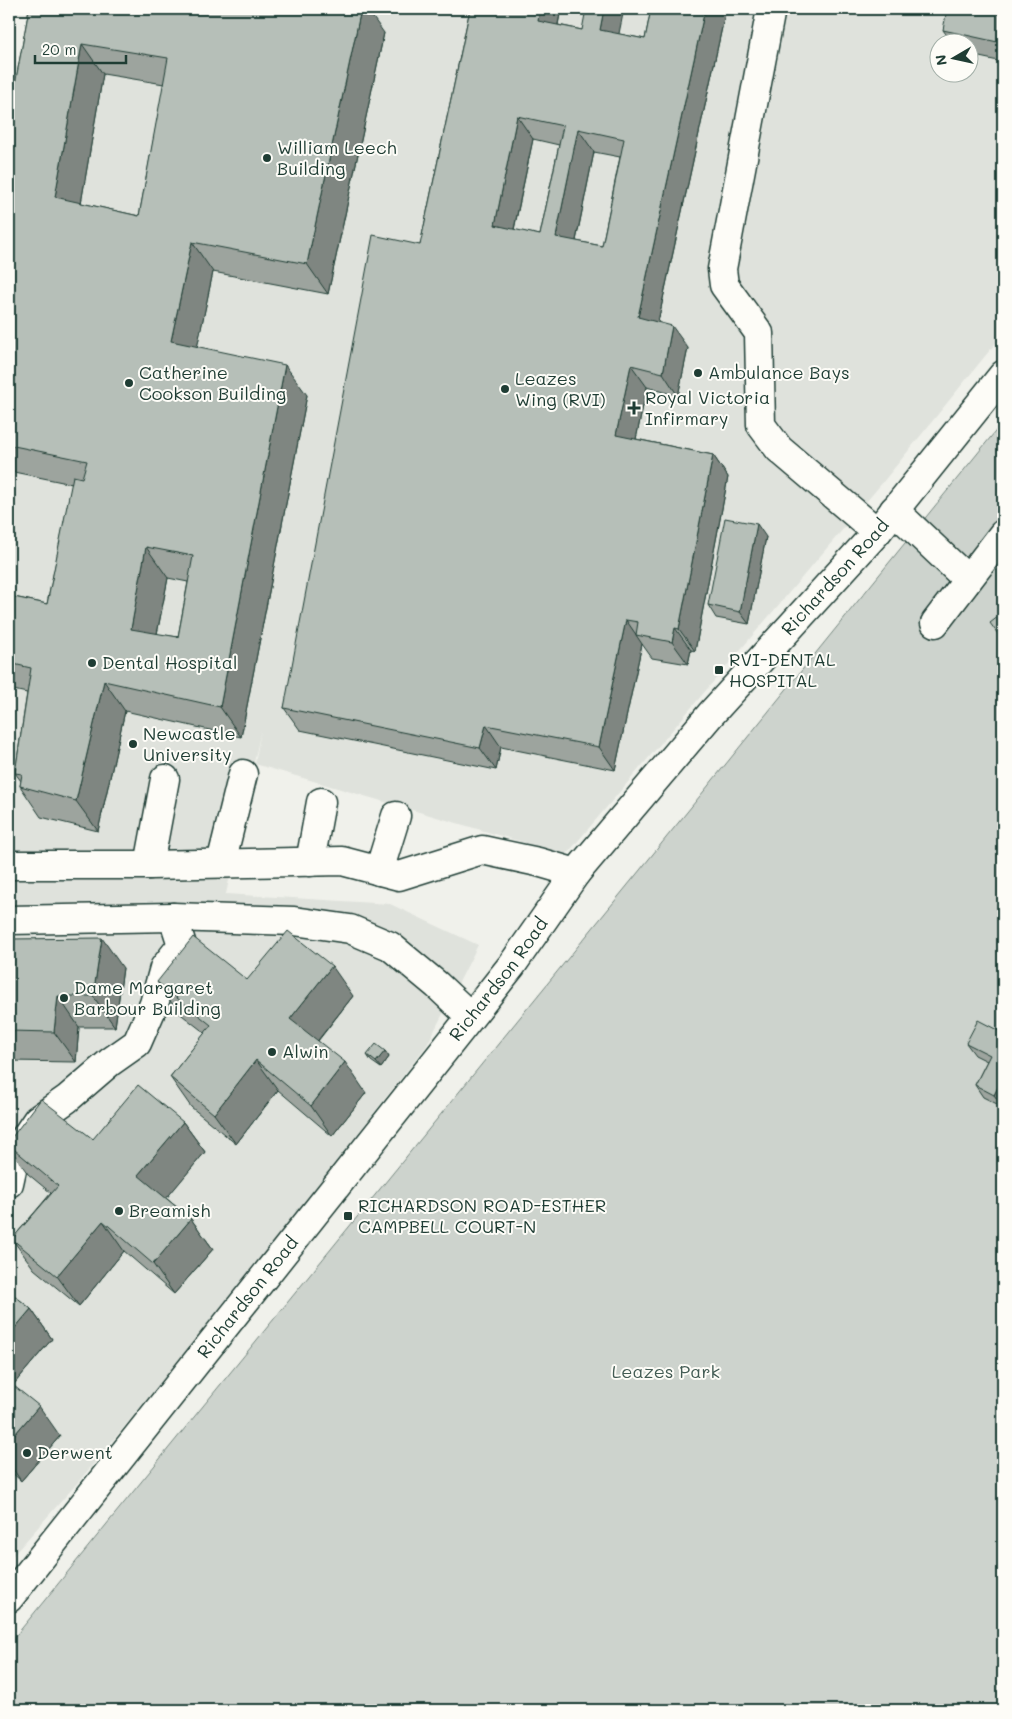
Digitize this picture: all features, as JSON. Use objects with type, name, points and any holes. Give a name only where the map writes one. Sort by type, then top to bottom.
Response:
[{"type":"street","points":[[771,9],[722,269],[724,285],[759,333],[761,425],[778,449],[803,468],[877,532]]},
{"type":"street","name":"Richardson Road","points":[[9,1598],[512,964],[576,873],[710,714],[877,532],[1003,375]]},
{"type":"street","points":[[894,510],[968,579]]},
{"type":"street","points":[[935,623],[1003,534]]},
{"type":"street","points":[[221,863],[242,774]]},
{"type":"street","points":[[149,865],[164,779]]},
{"type":"street","points":[[310,862],[321,802]]},
{"type":"street","points":[[379,871],[396,816]]},
{"type":"street","points":[[9,865],[149,865],[342,861],[399,876],[482,850],[538,862],[576,873]]},
{"type":"street","points":[[9,1183],[16,1151],[37,1120],[67,1099],[110,1062],[137,1043],[154,1004],[164,968],[182,945],[173,917]]},
{"type":"street","points":[[9,920],[173,917],[294,921],[350,929],[390,946],[437,985],[470,1016]]},
{"type":"shaded area","points":[[34,9],[1003,9],[1003,334],[883,482],[566,855],[255,764],[261,730],[226,894],[390,904],[478,945],[427,1045],[196,1340],[80,1480],[9,1560],[9,132]]},
{"type":"green space","name":"Leazes Park","points":[[1003,422],[1003,1710],[9,1710],[9,1644]]},
{"type":"building","points":[[29,9],[361,9],[307,264],[192,242],[171,341],[285,365],[220,707],[104,681],[76,801],[20,786],[22,774],[15,773],[31,668],[9,663],[9,596],[47,604],[73,476],[82,478],[87,461],[9,445],[9,117]],"holes":[[[82,44],[168,58],[139,216],[55,197]],[[146,547],[193,556],[178,637],[131,629]]]},
{"type":"building","name":"Leazes Wing (RVI)","points":[[470,9],[540,9],[538,21],[582,30],[586,9],[604,9],[600,30],[645,39],[651,9],[705,9],[638,317],[672,326],[663,373],[631,365],[616,435],[713,455],[679,629],[675,628],[672,642],[636,635],[638,622],[626,620],[599,747],[486,725],[480,748],[284,708],[373,235],[420,245]],"holes":[[[517,116],[563,126],[540,235],[495,225]],[[578,129],[624,139],[602,246],[556,237]]]},
{"type":"building","points":[[947,9],[1003,9],[1003,53],[1000,53],[1002,43],[980,38],[980,32],[952,32],[943,30]]},
{"type":"building","points":[[725,518],[757,524],[740,612],[708,605]]},
{"type":"building","points":[[1003,613],[1003,641],[990,623]]},
{"type":"building","points":[[288,931],[332,966],[290,1019],[345,1062],[311,1106],[256,1060],[214,1114],[170,1077],[211,1025],[157,982],[193,937],[247,980]]},
{"type":"building","points":[[102,938],[93,996],[58,996],[54,1032],[9,1031],[9,939]]},
{"type":"building","points":[[978,1020],[1003,1033],[1003,1077],[994,1095],[975,1085],[990,1055],[966,1043]]},
{"type":"building","points":[[376,1044],[385,1051],[376,1062],[367,1055]]},
{"type":"building","points":[[138,1085],[183,1122],[138,1175],[191,1219],[153,1264],[103,1221],[57,1276],[12,1239],[58,1186],[9,1145],[9,1141],[41,1099],[93,1139]]},
{"type":"building","points":[[9,1291],[31,1309],[9,1335]]},
{"type":"building","points":[[9,1382],[39,1406],[9,1441]]},
{"type":"place","name":"William Leech Building","points":[[267,158]]},
{"type":"place","name":"Ambulance Bays","points":[[698,373]]},
{"type":"place","name":"Catherine Cookson Building","points":[[129,383]]},
{"type":"place","name":"Leazes Wing (RVI)","points":[[505,389]]},
{"type":"place","name":"Royal Victoria Infirmary","points":[[634,408]]},
{"type":"place","name":"Dental Hospital","points":[[92,663]]},
{"type":"place","name":"RVI-DENTAL HOSPITAL","points":[[719,670]]},
{"type":"place","name":"Newcastle University","points":[[133,744]]},
{"type":"place","name":"Dame Margaret Barbour Building","points":[[64,998]]},
{"type":"place","name":"Alwin","points":[[272,1052]]},
{"type":"place","name":"Breamish","points":[[119,1211]]},
{"type":"place","name":"RICHARDSON ROAD-ESTHER CAMPBELL COURT-N","points":[[348,1216]]},
{"type":"place","name":"Derwent","points":[[27,1453]]}]
